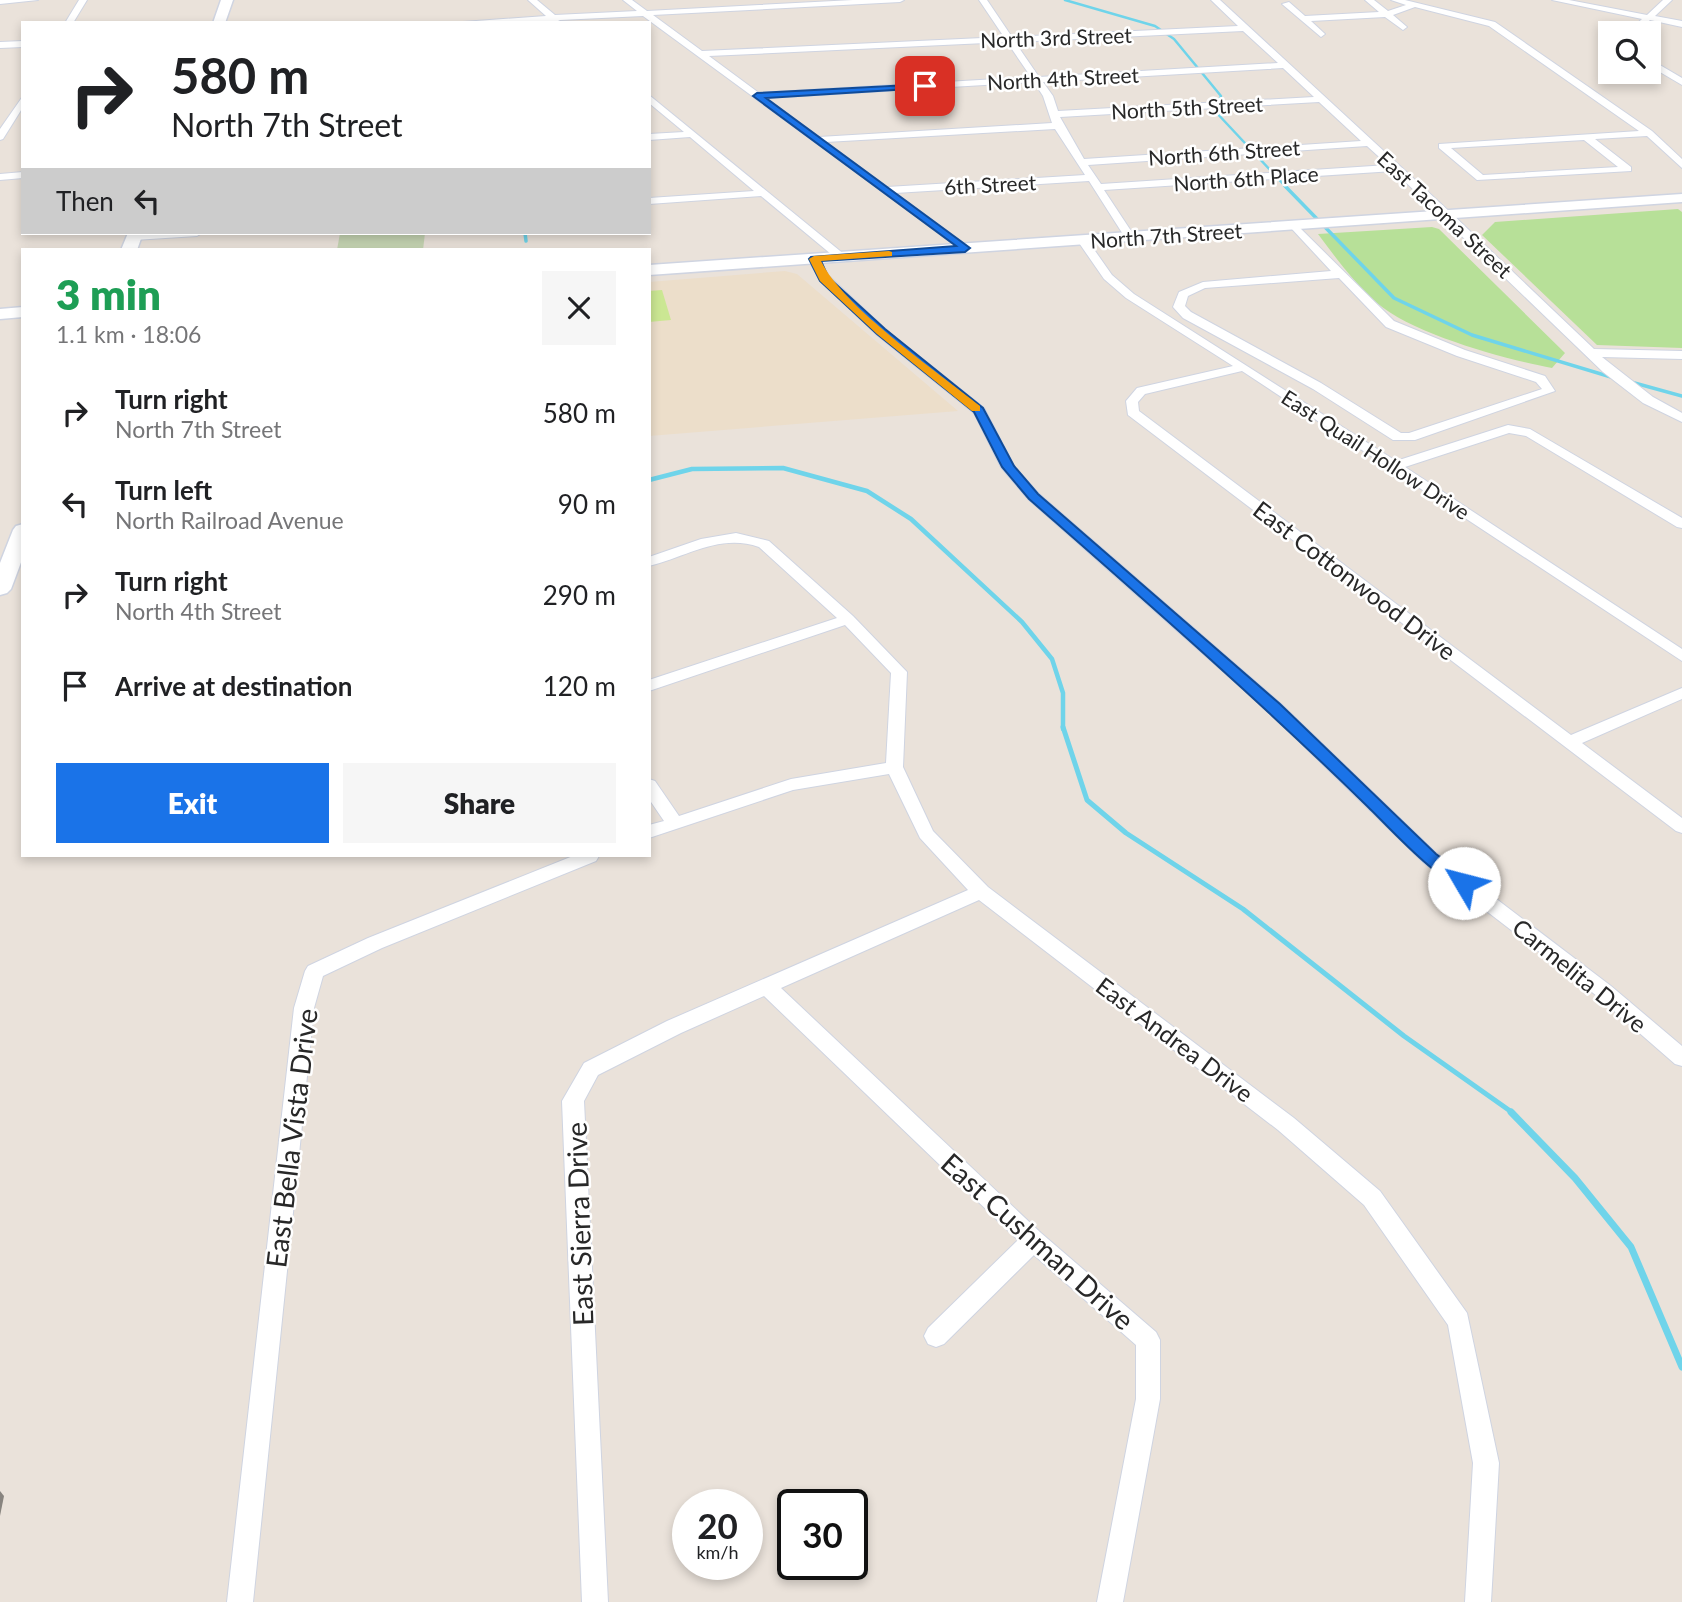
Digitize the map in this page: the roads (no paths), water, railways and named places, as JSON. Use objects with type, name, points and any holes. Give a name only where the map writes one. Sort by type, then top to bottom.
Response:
[{"type":"main road","points":[[220,21],[227,0]]},
{"type":"main road","name":"North 7th Street","points":[[651,271],[1682,198]]},
{"type":"main road","points":[[0,314],[21,312]]},
{"type":"main road","points":[[10,577],[21,537]]},
{"type":"street","points":[[0,2],[34,0]]},
{"type":"street","points":[[70,21],[83,0]]},
{"type":"street","points":[[532,0],[556,20]]},
{"type":"street","points":[[627,0],[965,248]]},
{"type":"street","points":[[522,21],[900,0]]},
{"type":"street","points":[[983,0],[1048,96],[1058,125],[1130,237]]},
{"type":"street","name":"East Tacoma Street","points":[[1215,0],[1448,216],[1590,353],[1625,384],[1682,418]]},
{"type":"street","points":[[1369,0],[1403,27]]},
{"type":"street","points":[[1395,0],[1492,24],[1649,133],[1682,165]]},
{"type":"street","points":[[1556,0],[1682,23]]},
{"type":"street","points":[[1644,21],[1668,0]]},
{"type":"street","points":[[1286,4],[1321,34]]},
{"type":"street","points":[[1390,16],[1414,5]]},
{"type":"street","points":[[1303,19],[1432,15]]},
{"type":"street","name":"North 3rd Street","points":[[700,54],[1245,28]]},
{"type":"street","points":[[0,45],[21,44]]},
{"type":"street","name":"North 4th Street","points":[[757,96],[1284,65]]},
{"type":"street","points":[[1661,69],[1682,82]]},
{"type":"street","points":[[651,99],[841,257]]},
{"type":"street","name":"North 5th Street","points":[[1054,114],[1320,99]]},
{"type":"street","points":[[0,137],[21,102]]},
{"type":"street","points":[[816,140],[1058,125]]},
{"type":"street","points":[[1587,137],[1627,169],[1481,178],[1442,146],[1649,133]]},
{"type":"street","points":[[651,137],[693,134]]},
{"type":"street","name":"North 6th Street","points":[[1081,162],[1368,143]]},
{"type":"street","name":"North 6th Place","points":[[1094,182],[1395,168]]},
{"type":"street","points":[[0,177],[21,175]]},
{"type":"street","name":"6th Street","points":[[888,190],[1094,182]]},
{"type":"street","points":[[651,201],[764,193]]},
{"type":"street","points":[[1295,226],[1330,266],[1342,274],[1390,324],[1461,353],[1541,379],[1549,391],[1410,437],[1398,437],[1317,386],[1203,324],[1179,307],[1183,294],[1203,285],[1342,274]]},
{"type":"street","points":[[133,240],[179,235]]},
{"type":"street","name":"East Quail Hollow Drive","points":[[1082,240],[1108,277],[1130,296],[1244,367],[1682,656]]},
{"type":"street","name":"Carmelita Drive","points":[[814,259],[824,278],[881,332],[979,411],[1008,467],[1033,496],[1275,708],[1430,858],[1604,991],[1682,1058]]},
{"type":"street","points":[[1181,329],[1203,324]]},
{"type":"street","points":[[1590,353],[1682,355]]},
{"type":"street","name":"East Cottonwood Drive","points":[[1244,367],[1141,391],[1132,401],[1133,412],[1682,827]]},
{"type":"street","points":[[1394,466],[1508,429],[1530,433],[1682,524]]},
{"type":"street","name":"East Andrea Drive","points":[[651,561],[727,537],[755,540],[764,544],[848,619],[899,672],[894,767],[926,834],[981,892],[1286,1124],[1372,1198],[1459,1321],[1486,1464],[1478,1602]]},
{"type":"street","points":[[651,685],[848,619]]},
{"type":"street","points":[[1570,742],[1682,693]]},
{"type":"street","points":[[651,831],[790,785],[894,767]]},
{"type":"street","points":[[651,788],[674,822]]},
{"type":"street","name":"East Bella Vista Drive","points":[[240,1602],[304,1007],[315,971],[375,943],[588,857]]},
{"type":"street","name":"East Sierra Drive","points":[[595,1602],[573,1101],[591,1069],[674,1027],[981,892]]},
{"type":"street","name":"East Cushman Drive","points":[[767,987],[1033,1240],[1147,1340],[1148,1399],[1110,1602]]},
{"type":"street","points":[[936,1336],[1033,1240]]},
{"type":"waterway","points":[[1065,0],[1155,26],[1174,39],[1221,96],[1214,110],[1287,188]]},
{"type":"waterway","points":[[1285,186],[1394,298],[1472,335],[1611,377]]},
{"type":"waterway","points":[[525,235],[526,241]]},
{"type":"waterway","points":[[1631,382],[1682,396]]},
{"type":"waterway","points":[[651,479],[692,469],[783,468],[867,491],[911,519],[1022,622],[1052,659],[1063,693],[1063,727]]},
{"type":"waterway","points":[[1063,727],[1087,800],[1126,833],[1243,909],[1404,1036],[1513,1113]]},
{"type":"waterway","points":[[1511,1112],[1575,1178],[1631,1247],[1682,1367]]}]
